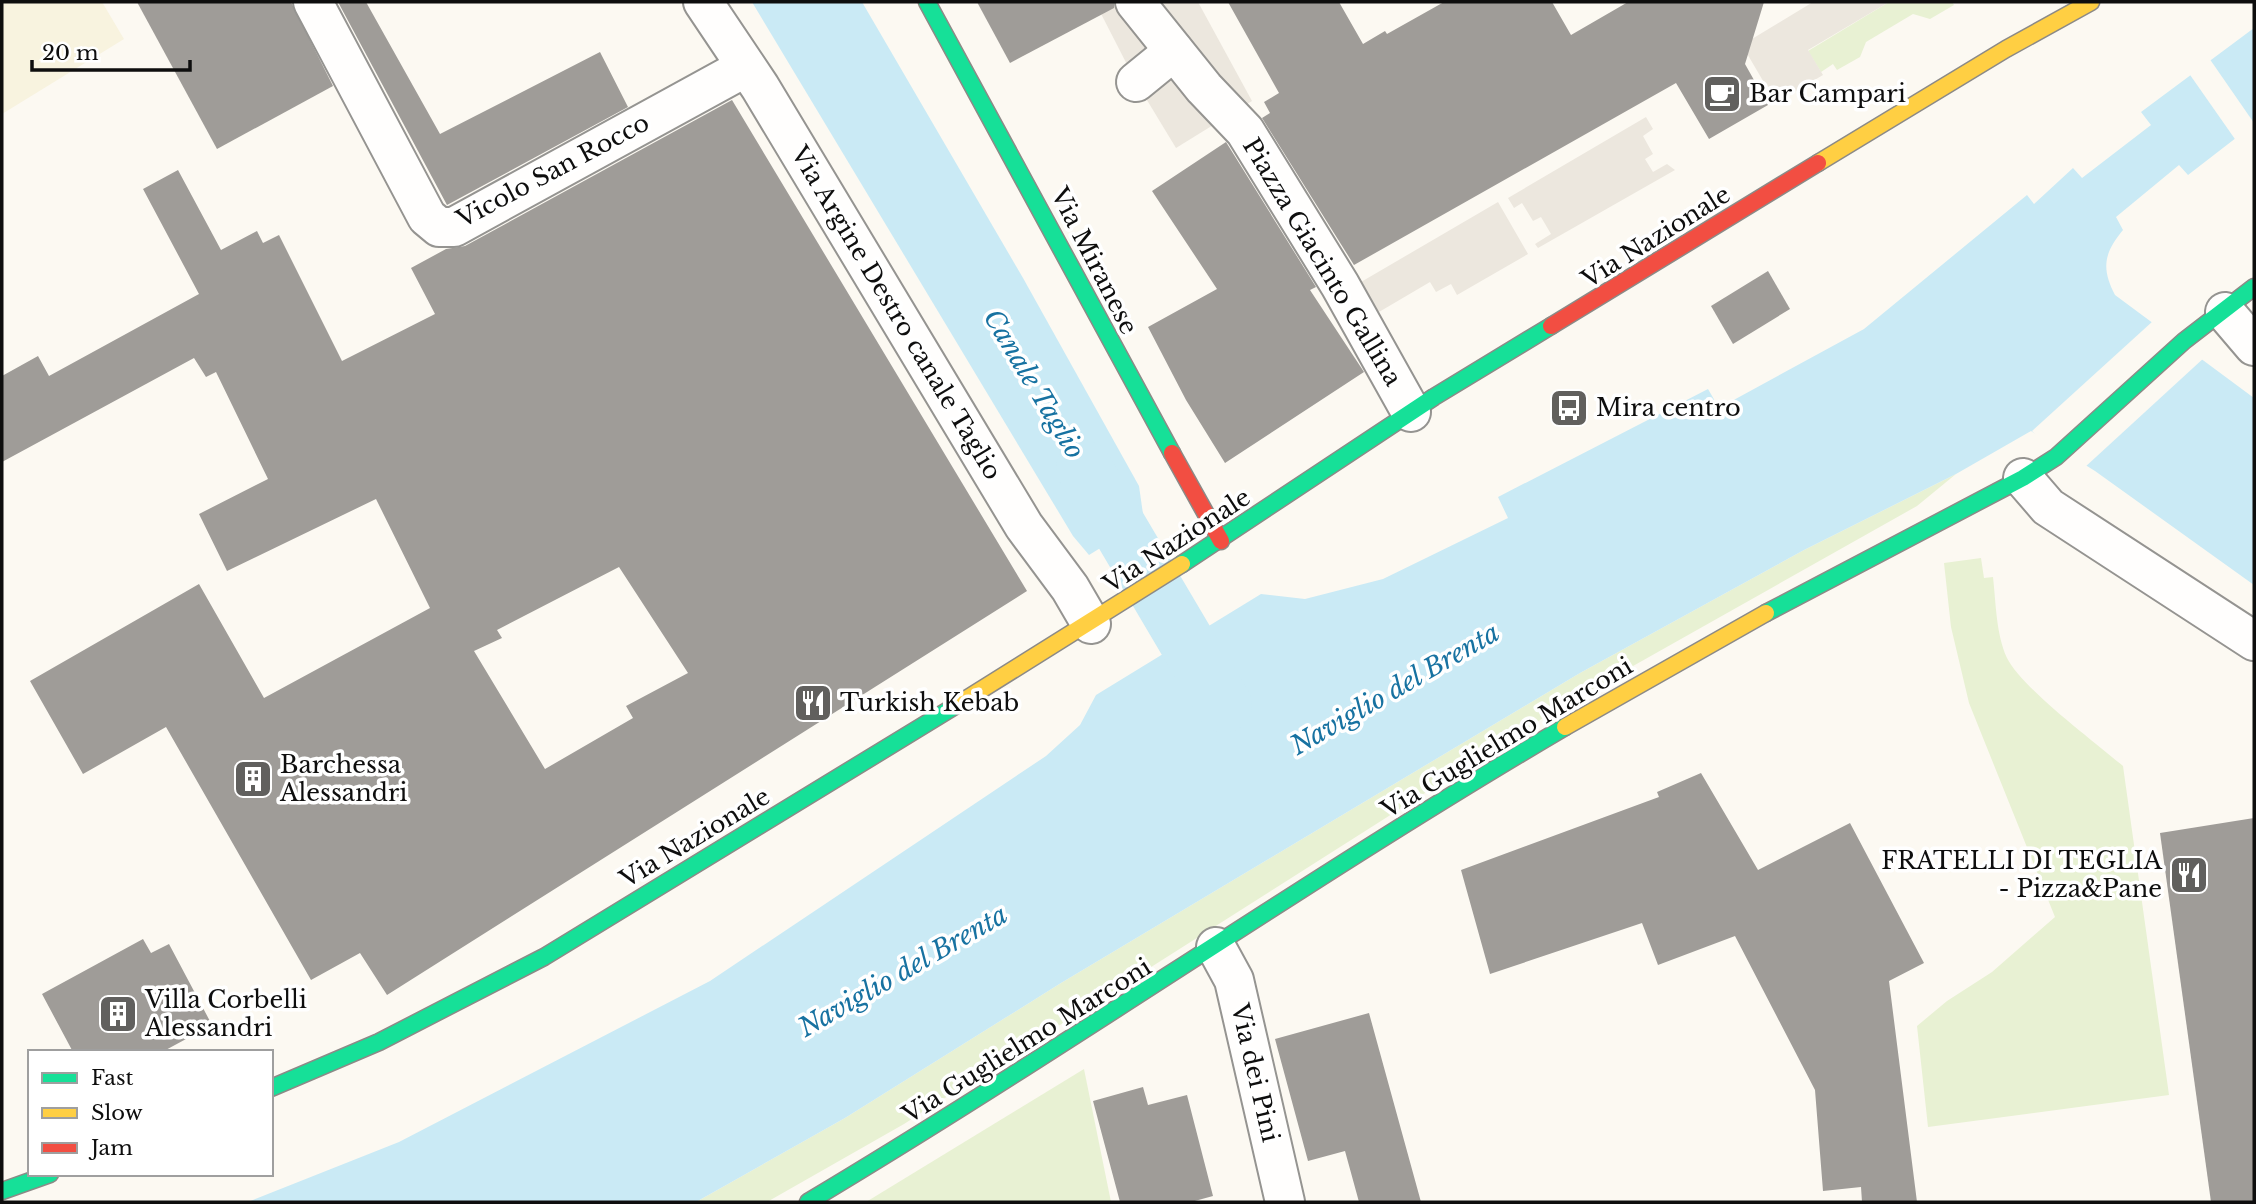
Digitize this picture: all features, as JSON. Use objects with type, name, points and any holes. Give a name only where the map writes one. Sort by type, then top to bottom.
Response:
[{"type":"main road","name":"Via Miranese","points":[[927,2],[1013,154],[1115,351],[1221,541]]},
{"type":"main road","name":"Via Nazionale","points":[[273,1087],[379,1042],[544,957],[1097,620],[1221,541],[1411,412],[2006,49],[2091,2]]},
{"type":"main road","name":"Via Guglielmo Marconi","points":[[808,1202],[945,1121],[1498,767],[1662,670],[2023,478],[2056,457],[2184,341],[2254,287]]},
{"type":"main road","points":[[2,1191],[44,1176]]},
{"type":"street","name":"Vicolo San Rocco","points":[[313,2],[427,217],[439,227],[454,227],[746,67]]},
{"type":"street","name":"Via Argine Destro canale Taglio","points":[[704,2],[1024,526],[1097,620]]},
{"type":"street","name":"Piazza Giacinto Gallina","points":[[1135,2],[1204,88],[1245,131],[1340,285],[1411,412]]},
{"type":"street","points":[[1136,82],[1174,51]]},
{"type":"street","points":[[2225,312],[2254,346]]},
{"type":"street","points":[[2023,478],[2048,507],[2254,641]]},
{"type":"street","name":"Via dei Pini","points":[[1216,947],[1234,980],[1285,1202]]},
{"type":"shaded area","points":[[2,2],[102,2],[124,39],[2,114]]},
{"type":"shaded area","points":[[1095,2],[1198,2],[1252,101],[1176,148],[1136,82]]},
{"type":"shaded area","points":[[1813,2],[1889,2],[1808,50],[1823,75],[1776,103],[1742,45]]},
{"type":"shaded area","points":[[1646,117],[1653,129],[1643,136],[1653,154],[1645,159],[1653,172],[1667,164],[1675,170],[1538,248],[1535,244],[1551,234],[1541,217],[1533,221],[1522,203],[1514,208],[1508,198]]},
{"type":"shaded area","points":[[1498,202],[1528,254],[1457,295],[1451,284],[1436,292],[1430,282],[1379,312],[1361,282]]},
{"type":"green space","points":[[1889,2],[1952,2],[1954,5],[1930,19],[1913,14],[1866,42],[1860,57],[1837,70],[1833,64],[1821,72],[1808,51]]},
{"type":"green space","points":[[1956,474],[1917,506],[1562,706],[904,1124],[767,1202],[696,1202],[845,1118],[1061,983],[1580,673],[1804,550]]},
{"type":"green space","points":[[1981,558],[1984,578],[1993,577],[2001,639],[2007,658],[2015,670],[2043,699],[2123,766],[2169,1095],[1928,1127],[1917,1026],[1947,1001],[1992,972],[2055,917],[1969,703],[1951,627],[1944,563]]},
{"type":"green space","points":[[1084,1069],[1111,1202],[866,1202]]},
{"type":"water","points":[[752,2],[862,2],[1023,278],[1139,486],[1144,521],[1089,555],[1073,536]]},
{"type":"water","name":"Naviglio del Brenta","points":[[2254,28],[2254,124],[2188,175],[2179,165],[2116,217],[2123,230],[2108,254],[2106,269],[2115,295],[2254,398],[2254,585],[2095,471],[2031,431],[1956,474],[1804,550],[1580,673],[1061,983],[845,1118],[696,1202],[248,1202],[399,1142],[710,981],[1046,756],[1080,725],[1096,695],[1261,594],[1305,599],[1383,579],[1508,518],[1498,497],[1708,389],[1719,408],[1864,329],[2027,195],[2034,204],[2073,168],[2082,178],[2151,125],[2141,112]]},
{"type":"pier","points":[[2209,58],[2254,123],[2254,128],[2237,142],[2188,72]]},
{"type":"pier","points":[[2153,321],[2205,357],[2084,468],[2041,441],[2032,431]]},
{"type":"building","points":[[137,2],[291,2],[333,86],[217,149]]},
{"type":"building","points":[[338,2],[366,2],[440,134],[600,52],[628,107],[447,205]]},
{"type":"building","points":[[977,2],[1114,2],[1114,8],[1010,63]]},
{"type":"building","points":[[1228,2],[1339,2],[1363,44],[1385,31],[1387,34],[1444,2],[1552,2],[1571,35],[1628,2],[1764,2],[1745,64],[1768,105],[1709,139],[1676,83],[1354,265],[1262,118],[1270,113],[1264,102],[1279,93]]},
{"type":"building","points":[[732,100],[1027,591],[387,995],[360,953],[311,980],[166,727],[83,774],[30,681],[199,584],[264,698],[430,608],[376,499],[227,571],[199,514],[268,479],[216,372],[206,377],[194,358],[2,462],[2,376],[38,356],[49,376],[199,294],[143,189],[178,170],[221,250],[257,231],[263,243],[279,235],[342,361],[435,314],[411,268],[446,249],[465,246]],"holes":[[[619,567],[688,673],[626,706],[633,718],[545,769],[474,651],[502,638],[497,630]]]},
{"type":"building","points":[[1226,142],[1316,287],[1310,290],[1364,372],[1225,463],[1186,400],[1148,327],[1217,289],[1152,191]]},
{"type":"building","points":[[1768,271],[1790,309],[1733,344],[1711,306]]},
{"type":"building","points":[[1701,773],[1758,870],[1850,823],[1924,963],[1889,981],[1917,1202],[1862,1202],[1861,1187],[1823,1191],[1815,1090],[1735,936],[1658,965],[1642,923],[1490,974],[1461,870],[1659,797],[1657,792]]},
{"type":"building","points":[[2254,818],[2254,1202],[2211,1202],[2160,833]]},
{"type":"building","name":"Villa Corbelli Alessandri","points":[[143,939],[151,953],[169,944],[212,1025],[166,1050],[72,1050],[42,994]]},
{"type":"building","points":[[1369,1013],[1421,1202],[1359,1202],[1345,1151],[1308,1161],[1275,1039]]},
{"type":"building","points":[[1143,1087],[1148,1105],[1187,1095],[1213,1196],[1191,1202],[1120,1202],[1093,1101]]},
{"type":"waterway","name":"Canale Taglio","points":[[1084,468],[1224,705]]},
{"type":"traffic: fast","points":[[927,2],[1172,453]]},
{"type":"traffic: fast","points":[[1766,613],[2023,478],[2056,457],[2184,341],[2254,287]]},
{"type":"traffic: fast","points":[[1182,564],[1434,397],[1551,326]]},
{"type":"traffic: fast","points":[[273,1087],[379,1042],[544,957],[960,703]]},
{"type":"traffic: fast","points":[[808,1202],[998,1084],[1374,843],[1565,727]]},
{"type":"traffic: fast","points":[[2,1191],[44,1176]]},
{"type":"traffic: slow","points":[[1818,163],[2006,49],[2091,2]]},
{"type":"traffic: slow","points":[[960,703],[1182,564]]},
{"type":"traffic: slow","points":[[1565,727],[1766,613]]},
{"type":"traffic: jam","points":[[1551,326],[1818,163]]},
{"type":"traffic: jam","points":[[1172,453],[1221,541]]},
{"type":"place","name":"Bar Campari","points":[[1722,94]]},
{"type":"place","name":"Mira centro","points":[[1569,408]]},
{"type":"place","name":"Turkish Kebab","points":[[813,703]]},
{"type":"place","name":"Barchessa Alessandri","points":[[253,779]]},
{"type":"place","name":"FRATELLI DI TEGLIA - Pizza&Pane","points":[[2189,875]]},
{"type":"place","name":"Villa Corbelli Alessandri","points":[[118,1014]]}]
